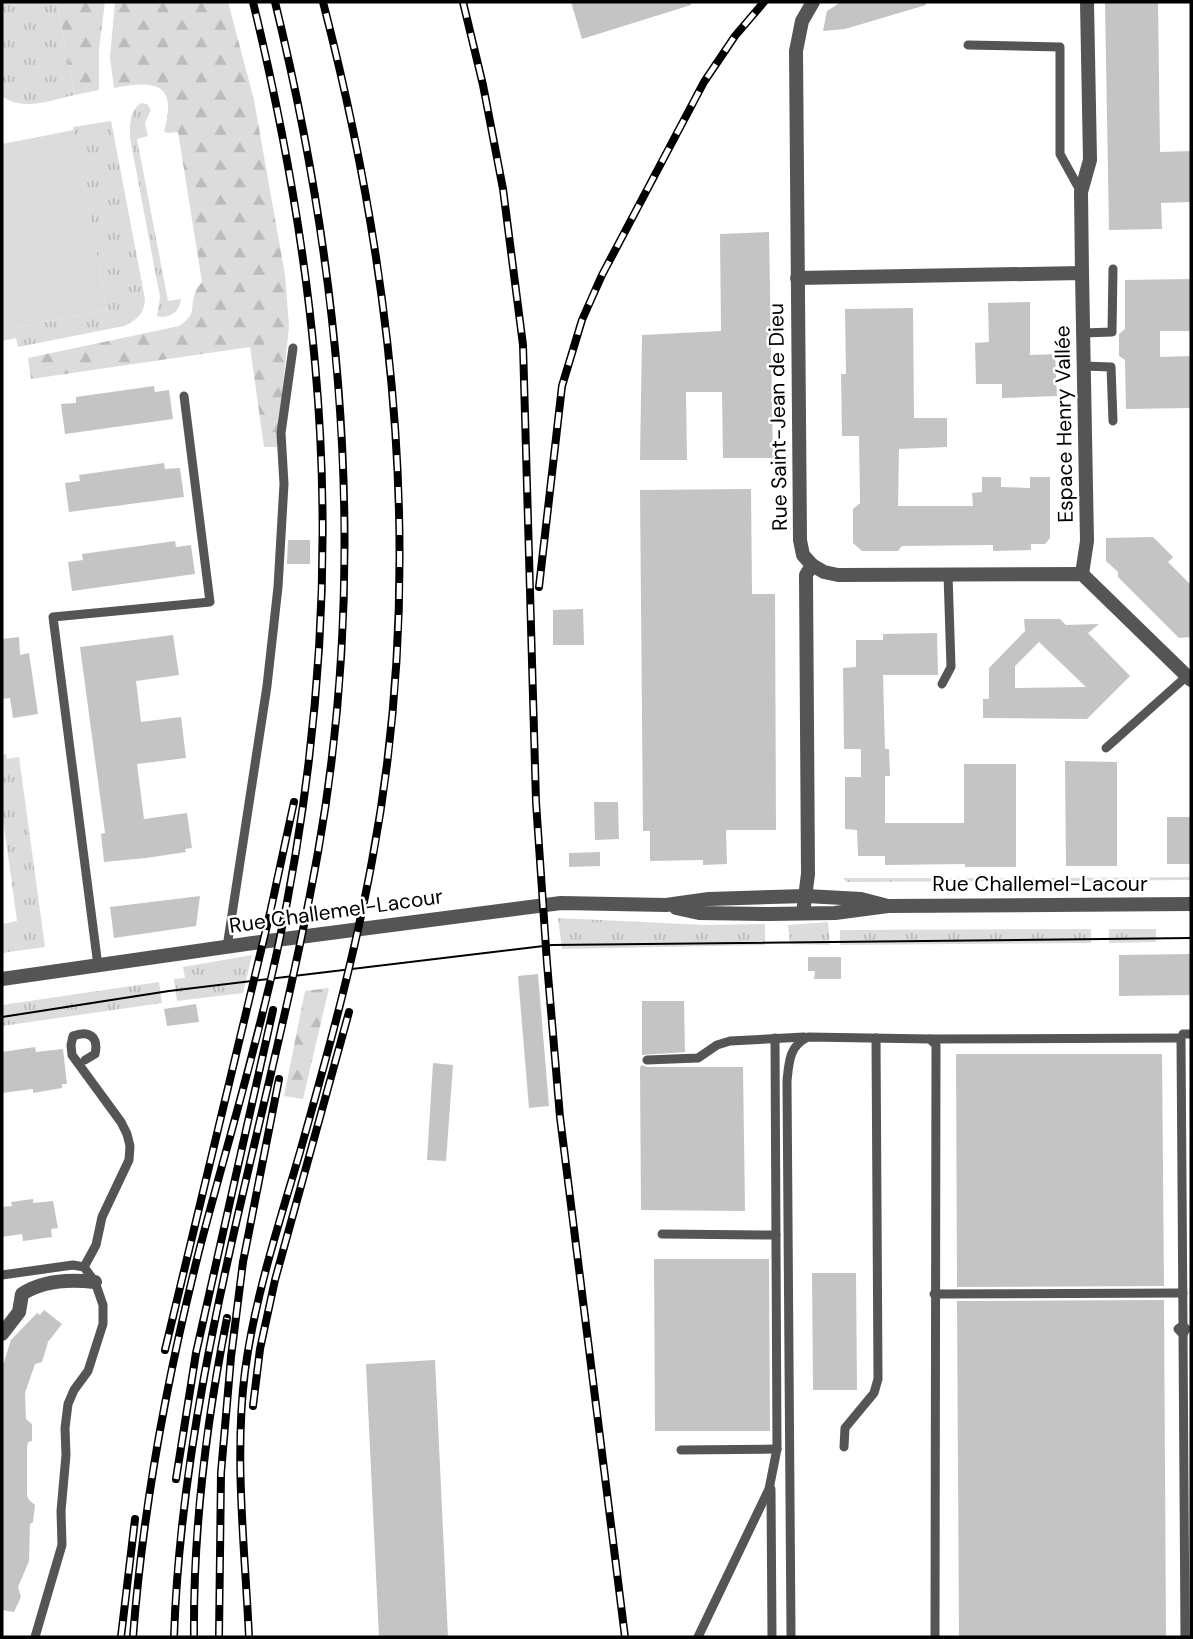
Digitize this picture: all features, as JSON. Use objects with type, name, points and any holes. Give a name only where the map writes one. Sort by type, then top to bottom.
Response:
[{"type":"street","name":"Rue Saint-Jean de Dieu","points":[[813,2],[802,21],[796,51],[800,540],[803,555],[813,565]]},
{"type":"street","name":"Espace Henry Vallée","points":[[1082,574],[1087,541],[1081,192],[1090,160],[1087,2]]},
{"type":"street","points":[[797,278],[1082,273]]},
{"type":"street","points":[[803,913],[808,874],[806,575],[813,565],[824,572],[838,575],[1082,574],[1189,678]]},
{"type":"street","name":"Rue Challemel-Lacour","points":[[5,980],[561,902],[666,905],[709,899],[806,896],[861,899],[888,906]]},
{"type":"street","name":"Rue Challemel-Lacour","points":[[666,905],[699,912],[803,913],[862,911],[888,906],[1191,904]]},
{"type":"street","points":[[2,1334],[19,1312],[22,1294],[34,1286],[74,1280],[95,1282]]},
{"type":"lane","points":[[968,45],[1060,47],[1060,154],[1081,192]]},
{"type":"lane","points":[[1083,333],[1112,332],[1113,269]]},
{"type":"lane","points":[[228,947],[270,661],[278,587],[284,484],[281,433],[293,348]]},
{"type":"lane","points":[[1084,366],[1111,367],[1113,421]]},
{"type":"lane","points":[[98,966],[53,617],[210,602],[184,396]]},
{"type":"lane","points":[[942,684],[951,667],[948,574]]},
{"type":"lane","points":[[1107,748],[1189,678]]},
{"type":"lane","points":[[84,1267],[96,1245],[102,1217],[129,1160],[130,1146],[121,1122],[72,1055],[73,1036],[82,1032],[95,1038],[97,1047],[95,1054],[85,1060]]},
{"type":"lane","points":[[647,1060],[690,1060],[702,1056],[723,1042],[775,1038],[1184,1036],[1185,1637]]},
{"type":"lane","points":[[791,1637],[787,1081],[793,1048],[808,1037]]},
{"type":"lane","points":[[772,1637],[771,1484],[776,1449],[775,1038]]},
{"type":"lane","points":[[844,1447],[845,1427],[874,1393],[878,1380],[876,1038]]},
{"type":"lane","points":[[930,1039],[936,1049],[935,1637]]},
{"type":"lane","points":[[662,1234],[776,1235]]},
{"type":"lane","points":[[2,1275],[74,1265],[84,1267],[95,1282],[103,1305],[103,1324],[88,1371],[74,1390],[68,1404],[61,1511],[62,1545],[34,1637]]},
{"type":"lane","points":[[934,1294],[1183,1293]]},
{"type":"lane","points":[[681,1450],[776,1449]]},
{"type":"lane","points":[[698,1637],[771,1484]]},
{"type":"green space","points":[[2,2],[57,2],[75,95],[28,104],[10,101],[2,96]]},
{"type":"green space","points":[[57,2],[105,2],[99,49],[99,90],[75,95]]},
{"type":"green space","points":[[115,2],[228,2],[254,100],[285,275],[289,325],[277,447],[264,447],[250,347],[31,379],[28,358],[179,326],[191,314],[195,292],[202,282],[178,132],[164,131],[168,115],[165,94],[151,85],[114,88],[110,58]]},
{"type":"green space","points":[[141,103],[147,104],[151,110],[145,123],[148,136],[137,139],[168,301],[181,299],[176,311],[166,316],[157,316],[160,297],[130,138],[132,114]]},
{"type":"green space","points":[[111,121],[145,299],[141,313],[124,326],[18,347],[16,338],[2,341],[2,330],[107,310],[73,127]]},
{"type":"green space","points":[[74,130],[107,310],[2,330],[2,144]]},
{"type":"green space","points":[[6,754],[7,759],[19,757],[45,947],[2,953],[3,924],[17,921],[2,811],[2,755]]},
{"type":"green space","points":[[1191,877],[1191,880],[1052,881],[1050,878]]},
{"type":"green space","points":[[843,878],[1034,878],[1032,881],[847,882]]},
{"type":"green space","points":[[558,918],[706,925],[765,924],[765,945],[562,949]]},
{"type":"green space","points":[[828,922],[830,945],[790,944],[788,925]]},
{"type":"green space","points":[[1091,929],[1091,943],[840,945],[840,930]]},
{"type":"green space","points":[[1109,929],[1156,929],[1156,942],[1109,943]]},
{"type":"green space","points":[[252,955],[243,993],[177,1001],[174,979],[185,978],[183,967]]},
{"type":"green space","points":[[159,982],[162,1003],[2,1026],[2,1005]]},
{"type":"green space","points":[[329,988],[303,1099],[284,1096],[305,991]]},
{"type":"building","points":[[571,2],[691,2],[691,5],[582,39]]},
{"type":"building","points":[[841,2],[925,2],[926,5],[845,29],[823,31],[827,11]]},
{"type":"building","points":[[1105,2],[1158,2],[1160,152],[1191,151],[1191,202],[1161,203],[1162,229],[1109,230]]},
{"type":"building","points":[[769,232],[773,458],[723,458],[722,392],[686,392],[687,460],[640,460],[642,335],[721,331],[720,234]]},
{"type":"building","points":[[1191,279],[1191,331],[1160,331],[1160,357],[1191,356],[1191,408],[1126,409],[1125,360],[1119,356],[1119,334],[1125,329],[1125,280]]},
{"type":"building","points":[[1030,302],[1030,355],[1055,354],[1057,396],[1002,398],[1002,384],[976,384],[975,343],[989,342],[988,303]]},
{"type":"building","points":[[913,308],[914,418],[947,418],[947,447],[899,449],[898,506],[973,506],[972,493],[982,492],[982,477],[1001,477],[1001,487],[1030,488],[1030,477],[1050,477],[1050,538],[1045,544],[1031,544],[1031,550],[993,551],[993,545],[902,546],[898,551],[862,551],[853,543],[853,509],[860,503],[859,436],[842,436],[841,374],[846,374],[845,309]]},
{"type":"building","points":[[154,386],[155,392],[169,390],[173,419],[65,434],[61,404],[76,403],[76,397]]},
{"type":"building","points":[[164,463],[165,469],[180,468],[184,497],[69,512],[65,483],[80,481],[79,475]]},
{"type":"building","points":[[751,489],[752,594],[775,594],[776,830],[726,830],[727,864],[703,865],[703,860],[650,861],[650,831],[643,831],[640,490]]},
{"type":"building","points":[[1153,537],[1173,557],[1168,562],[1191,585],[1191,637],[1179,638],[1118,577],[1118,572],[1106,561],[1106,538]]},
{"type":"building","points":[[288,540],[310,540],[310,564],[287,564]]},
{"type":"building","points":[[175,541],[176,547],[191,545],[195,574],[72,591],[68,562],[83,560],[82,554]]},
{"type":"building","points":[[583,609],[584,645],[553,645],[553,610]]},
{"type":"building","points":[[1024,619],[1060,619],[1066,625],[1099,624],[1088,633],[1130,676],[1087,719],[983,718],[983,699],[989,699],[989,668],[1025,631]],"holes":[[[1039,642],[1086,687],[1015,688],[1015,666]]]},
{"type":"building","points":[[937,633],[938,675],[883,675],[885,749],[889,749],[890,776],[885,776],[885,823],[964,823],[964,764],[1016,764],[1016,867],[965,867],[965,864],[885,865],[885,856],[858,856],[857,830],[845,829],[845,777],[861,777],[861,749],[844,749],[843,668],[856,667],[856,640],[883,640],[883,634]]},
{"type":"building","points":[[173,635],[179,675],[136,681],[141,722],[181,717],[186,758],[137,764],[144,819],[187,813],[192,848],[185,849],[186,852],[104,862],[101,834],[105,833],[80,647]]},
{"type":"building","points":[[19,637],[20,655],[29,653],[38,714],[13,718],[10,698],[2,699],[2,639]]},
{"type":"building","points":[[1065,761],[1117,762],[1117,866],[1066,866]]},
{"type":"building","points":[[594,802],[618,802],[619,839],[595,840]]},
{"type":"building","points":[[1167,817],[1191,817],[1191,864],[1167,864]]},
{"type":"building","points":[[600,852],[600,866],[569,867],[569,853]]},
{"type":"building","points":[[200,896],[196,926],[114,938],[110,907]]},
{"type":"building","points":[[1191,954],[1191,995],[1119,996],[1119,955]]},
{"type":"building","points":[[808,957],[841,957],[841,979],[814,979],[815,971],[808,971]]},
{"type":"building","points":[[538,974],[549,1106],[529,1108],[518,976]]},
{"type":"building","points":[[642,1001],[684,1001],[685,1052],[642,1055]]},
{"type":"building","points":[[196,1004],[199,1022],[167,1026],[164,1009]]},
{"type":"building","points":[[35,1047],[36,1052],[63,1049],[67,1084],[62,1084],[62,1088],[33,1093],[33,1089],[2,1093],[2,1052]]},
{"type":"building","points":[[956,1054],[1162,1054],[1164,1286],[957,1287]]},
{"type":"building","points":[[433,1063],[453,1065],[446,1161],[427,1160]]},
{"type":"building","points":[[642,1065],[743,1067],[745,1211],[641,1210]]},
{"type":"building","points":[[33,1199],[33,1203],[53,1201],[58,1228],[51,1229],[52,1237],[23,1241],[22,1234],[2,1237],[2,1207],[12,1206],[11,1202]]},
{"type":"building","points":[[654,1259],[769,1259],[770,1431],[655,1431]]},
{"type":"building","points":[[812,1273],[856,1273],[857,1390],[813,1390]]},
{"type":"building","points":[[1164,1300],[1166,1637],[959,1637],[957,1301]]},
{"type":"building","points":[[44,1310],[62,1324],[48,1342],[42,1362],[35,1364],[25,1393],[26,1419],[32,1424],[32,1441],[28,1442],[27,1448],[27,1495],[35,1505],[33,1522],[30,1524],[29,1561],[18,1587],[21,1597],[14,1612],[2,1610],[2,1368],[11,1340],[37,1313],[40,1315]]},
{"type":"building","points":[[435,1360],[448,1637],[379,1637],[366,1364]]},
{"type":"tram line","points":[[2,1017],[169,991],[552,945],[1191,938]]},
{"type":"railway","points":[[133,1637],[150,1491],[177,1347],[199,1251],[259,1027],[291,880],[303,807],[318,659],[322,511],[315,363],[291,181],[253,2]]},
{"type":"railway","points":[[174,1637],[181,1537],[194,1438],[211,1340],[299,950],[318,852],[333,746],[342,639],[344,532],[341,425],[332,318],[298,106],[275,2]]},
{"type":"railway","points":[[249,1637],[240,1470],[242,1404],[249,1343],[261,1288],[330,1044],[365,898],[388,753],[397,645],[399,537],[395,429],[385,321],[369,214],[323,2]]},
{"type":"railway","points":[[463,2],[483,85],[503,189],[523,345],[536,802],[547,963],[560,1117],[625,1637]]},
{"type":"railway","points":[[539,587],[562,386],[582,320],[602,275],[704,82],[735,36],[764,2]]},
{"type":"railway","points":[[165,1350],[294,802]]},
{"type":"railway","points":[[176,1479],[196,1353],[273,1010]]},
{"type":"railway","points":[[253,1406],[260,1349],[275,1280],[349,1012]]},
{"type":"railway","points":[[219,1637],[221,1473],[231,1357],[243,1262],[279,1079]]},
{"type":"railway","points":[[194,1637],[202,1477],[227,1318]]},
{"type":"railway","points":[[121,1637],[135,1519]]}]
